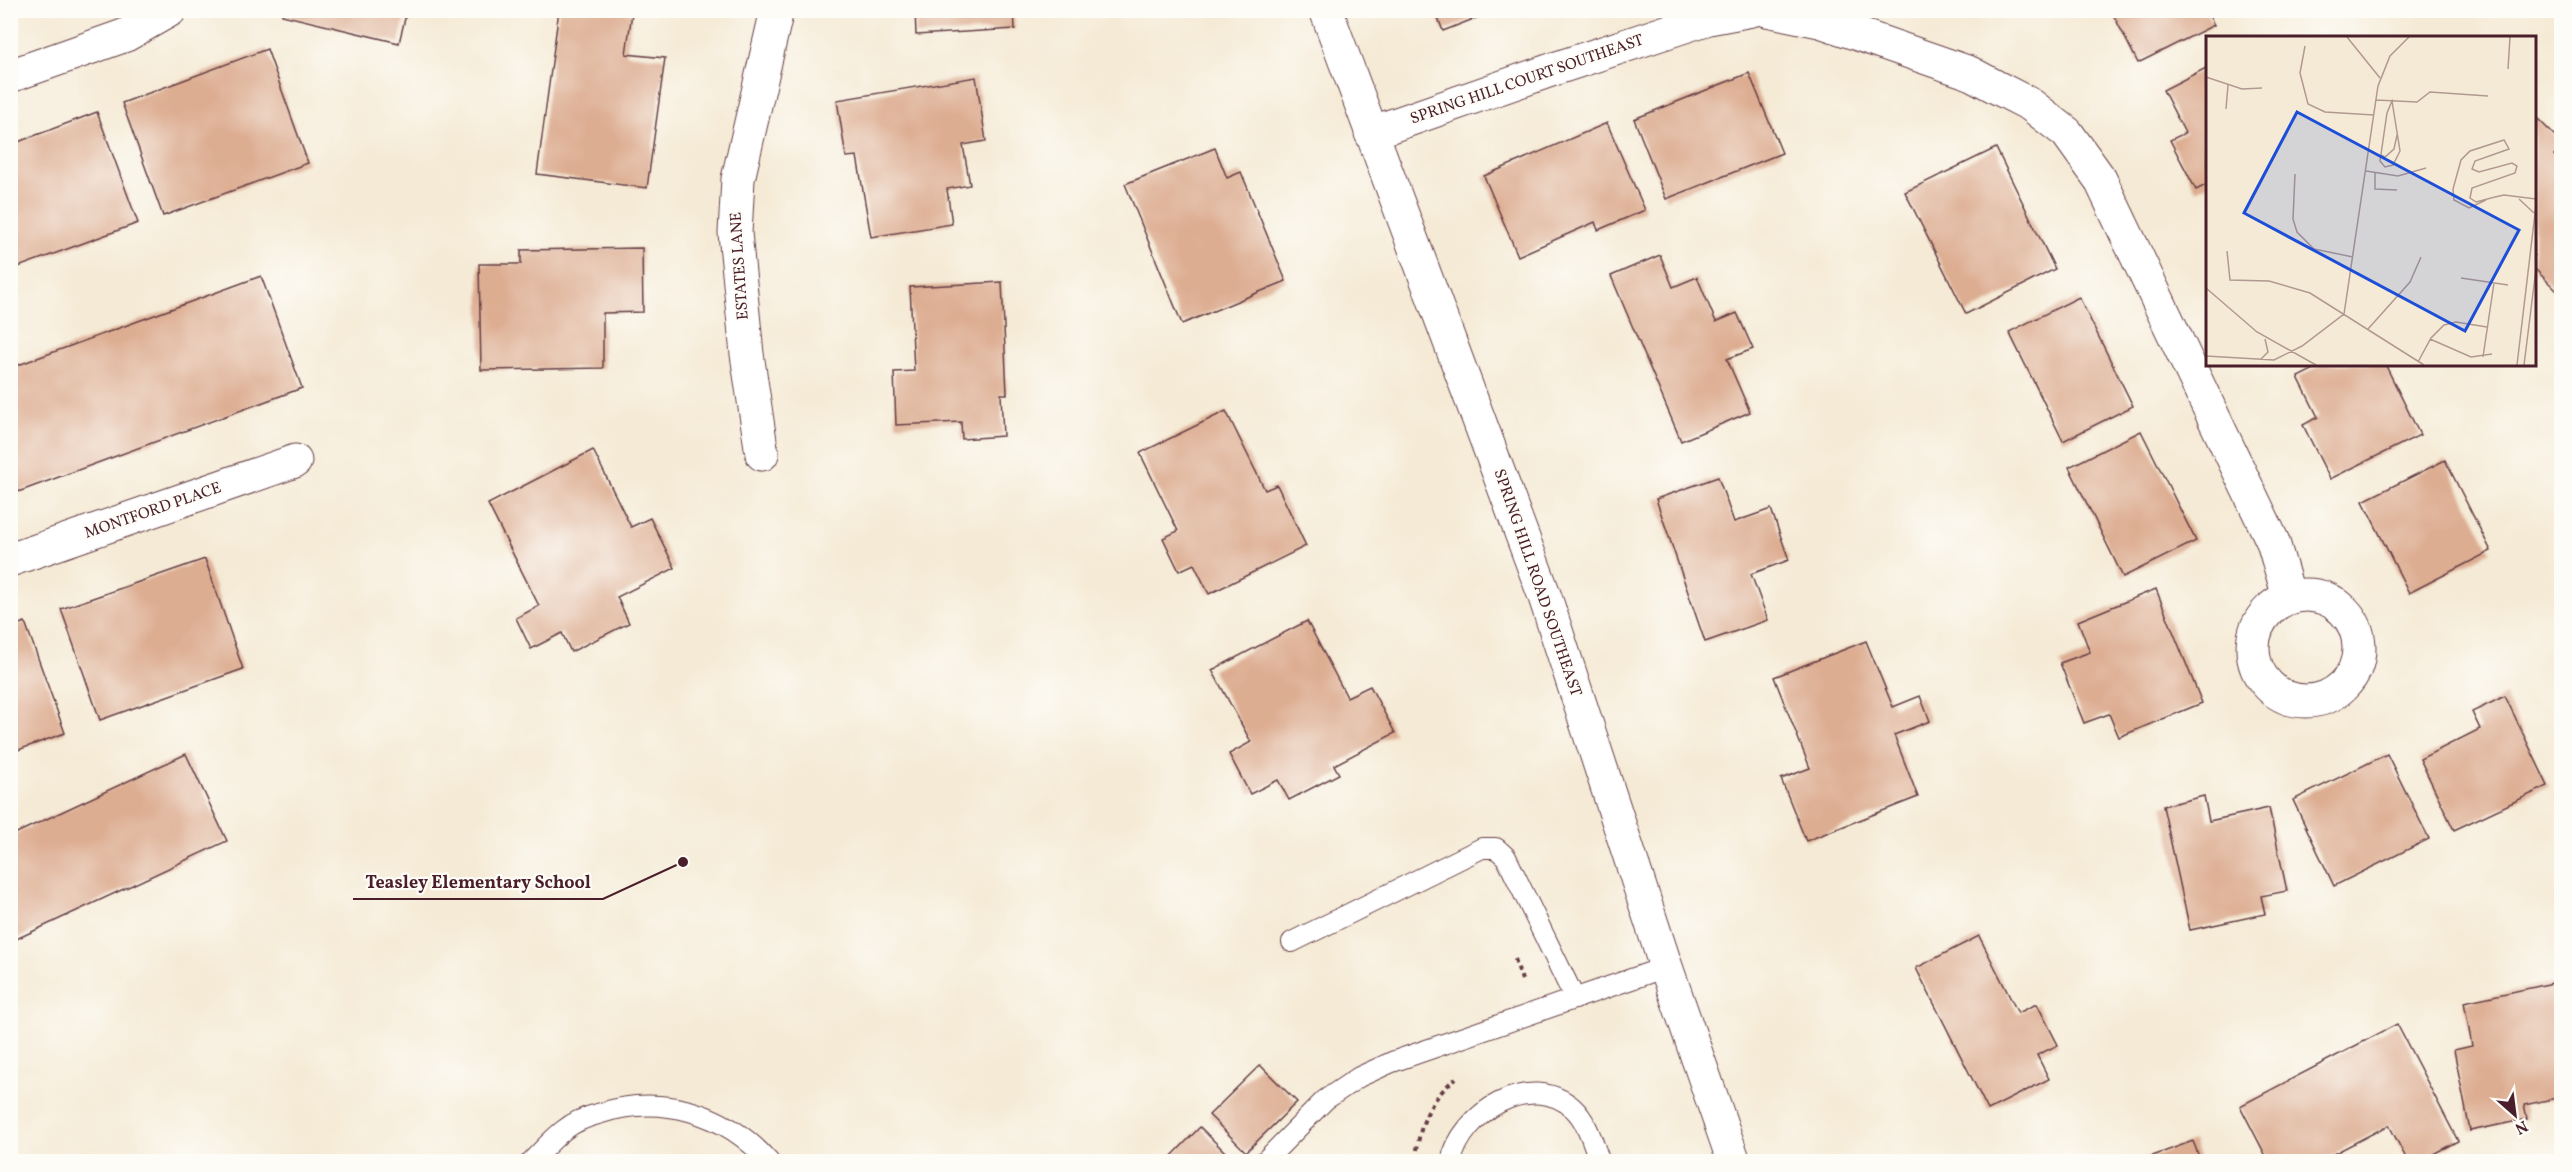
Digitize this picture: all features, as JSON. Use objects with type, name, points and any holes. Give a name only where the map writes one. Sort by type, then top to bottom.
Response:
[{"type":"street","points":[[10,76],[126,35],[170,10]]},
{"type":"street","name":"ESTATES LANE","points":[[762,454],[747,354],[735,233],[738,179],[777,10]]},
{"type":"street","name":"SPRING HILL ROAD SOUTHEAST","points":[[1326,10],[1545,597],[1665,967],[1734,1161]]},
{"type":"street","name":"SPRING HILL COURT SOUTHEAST","points":[[1371,133],[1709,18],[1752,10]]},
{"type":"street","points":[[1767,10],[1820,21],[1970,73],[2031,105],[2067,133],[2100,179],[2272,542],[2289,597]]},
{"type":"street","name":"MONTFORD PLACE","points":[[10,560],[296,461]]},
{"type":"lane","points":[[1292,942],[1482,848],[1496,848],[1506,857],[1575,999]]},
{"type":"lane","points":[[1264,1161],[1325,1100],[1359,1077],[1392,1062],[1665,967]]},
{"type":"lane","points":[[1451,1161],[1467,1129],[1490,1108],[1511,1097],[1533,1094],[1554,1098],[1573,1108],[1586,1126],[1600,1161]]},
{"type":"lane","points":[[531,1161],[565,1129],[587,1117],[614,1108],[666,1105],[704,1114],[730,1127],[755,1145],[769,1161]]},
{"type":"building","points":[[283,10],[407,10],[399,43],[282,15]]},
{"type":"building","points":[[559,10],[610,10],[632,13],[626,54],[665,58],[647,188],[537,174]]},
{"type":"building","points":[[915,10],[1014,10],[1015,29],[916,35]]},
{"type":"building","points":[[1435,10],[1494,10],[1494,11],[1443,31]]},
{"type":"building","points":[[2111,10],[2206,10],[2214,25],[2138,63]]},
{"type":"building","points":[[267,49],[308,163],[163,216],[122,103]]},
{"type":"building","points":[[2206,68],[2206,185],[2196,190],[2170,140],[2185,133],[2163,90]]},
{"type":"building","points":[[1749,73],[1782,153],[1666,199],[1634,119]]},
{"type":"building","points":[[976,77],[986,141],[963,145],[970,185],[947,189],[952,224],[871,237],[857,156],[846,157],[837,100]]},
{"type":"building","points":[[97,112],[138,223],[10,270],[10,145]]},
{"type":"building","points":[[2536,117],[2562,143],[2562,148],[2554,155],[2562,163],[2562,296],[2536,270]]},
{"type":"building","points":[[1607,123],[1645,210],[1598,230],[1595,222],[1518,256],[1484,176]]},
{"type":"building","points":[[1215,148],[1227,178],[1241,172],[1286,281],[1182,324],[1125,184]]},
{"type":"building","points":[[1996,148],[2055,269],[1966,314],[1905,192]]},
{"type":"building","points":[[642,248],[643,312],[603,313],[603,368],[481,370],[479,264],[521,264],[521,250]]},
{"type":"building","points":[[1660,255],[1673,287],[1697,277],[1716,322],[1737,313],[1753,349],[1727,359],[1750,412],[1681,441],[1611,276]]},
{"type":"building","points":[[261,276],[302,388],[18,492],[10,471],[10,368]]},
{"type":"building","points":[[1002,282],[1007,394],[1001,394],[1003,436],[962,439],[961,422],[896,425],[894,372],[914,371],[910,287]]},
{"type":"building","points":[[2079,297],[2133,406],[2063,441],[2009,332]]},
{"type":"building","points":[[2320,366],[2386,366],[2420,435],[2330,479],[2303,425],[2318,417],[2298,377]]},
{"type":"building","points":[[1226,411],[1265,490],[1277,485],[1306,546],[1209,594],[1194,564],[1179,571],[1163,538],[1178,531],[1140,453]]},
{"type":"building","points":[[2141,431],[2196,541],[2123,577],[2069,467]]},
{"type":"building","points":[[593,450],[631,527],[650,518],[675,568],[617,597],[629,623],[571,652],[562,633],[531,649],[516,618],[539,606],[488,504]]},
{"type":"building","points":[[2445,460],[2491,551],[2409,593],[2363,501]]},
{"type":"building","points":[[1718,477],[1734,522],[1771,509],[1789,560],[1751,574],[1768,620],[1705,642],[1656,499]]},
{"type":"building","points":[[205,559],[243,669],[100,720],[61,609]]},
{"type":"building","points":[[2156,589],[2202,703],[2119,737],[2109,714],[2084,723],[2060,663],[2090,652],[2078,621]]},
{"type":"building","points":[[1307,621],[1347,697],[1370,686],[1395,733],[1334,765],[1339,774],[1289,800],[1278,780],[1250,794],[1229,754],[1251,742],[1212,670]]},
{"type":"building","points":[[25,622],[65,733],[10,753],[10,627]]},
{"type":"building","points":[[1866,641],[1893,707],[1920,696],[1930,721],[1894,735],[1918,797],[1806,841],[1781,779],[1810,768],[1774,677]]},
{"type":"building","points":[[2505,696],[2548,786],[2454,830],[2420,759],[2480,729],[2472,712]]},
{"type":"building","points":[[186,754],[227,841],[10,942],[10,836]]},
{"type":"building","points":[[2387,754],[2429,839],[2334,886],[2293,800]]},
{"type":"building","points":[[2204,796],[2209,821],[2269,808],[2287,891],[2261,896],[2265,914],[2190,930],[2163,806]]},
{"type":"building","points":[[1979,936],[2018,1013],[2037,1004],[2058,1045],[2037,1055],[2049,1079],[1988,1110],[1916,968]]},
{"type":"building","points":[[2558,982],[2562,998],[2562,1097],[2524,1105],[2527,1119],[2470,1131],[2454,1050],[2472,1046],[2464,1002]]},
{"type":"building","points":[[2397,1024],[2458,1141],[2418,1162],[2408,1162],[2389,1125],[2318,1162],[2269,1162],[2240,1106]]},
{"type":"building","points":[[1260,1065],[1297,1102],[1246,1152],[1209,1115]]},
{"type":"building","points":[[1200,1127],[1235,1162],[1166,1162]]},
{"type":"building","points":[[2193,1141],[2201,1162],[2139,1162],[2139,1161]]},
{"type":"place","name":"Teasley Elementary School","points":[[683,862]]}]
